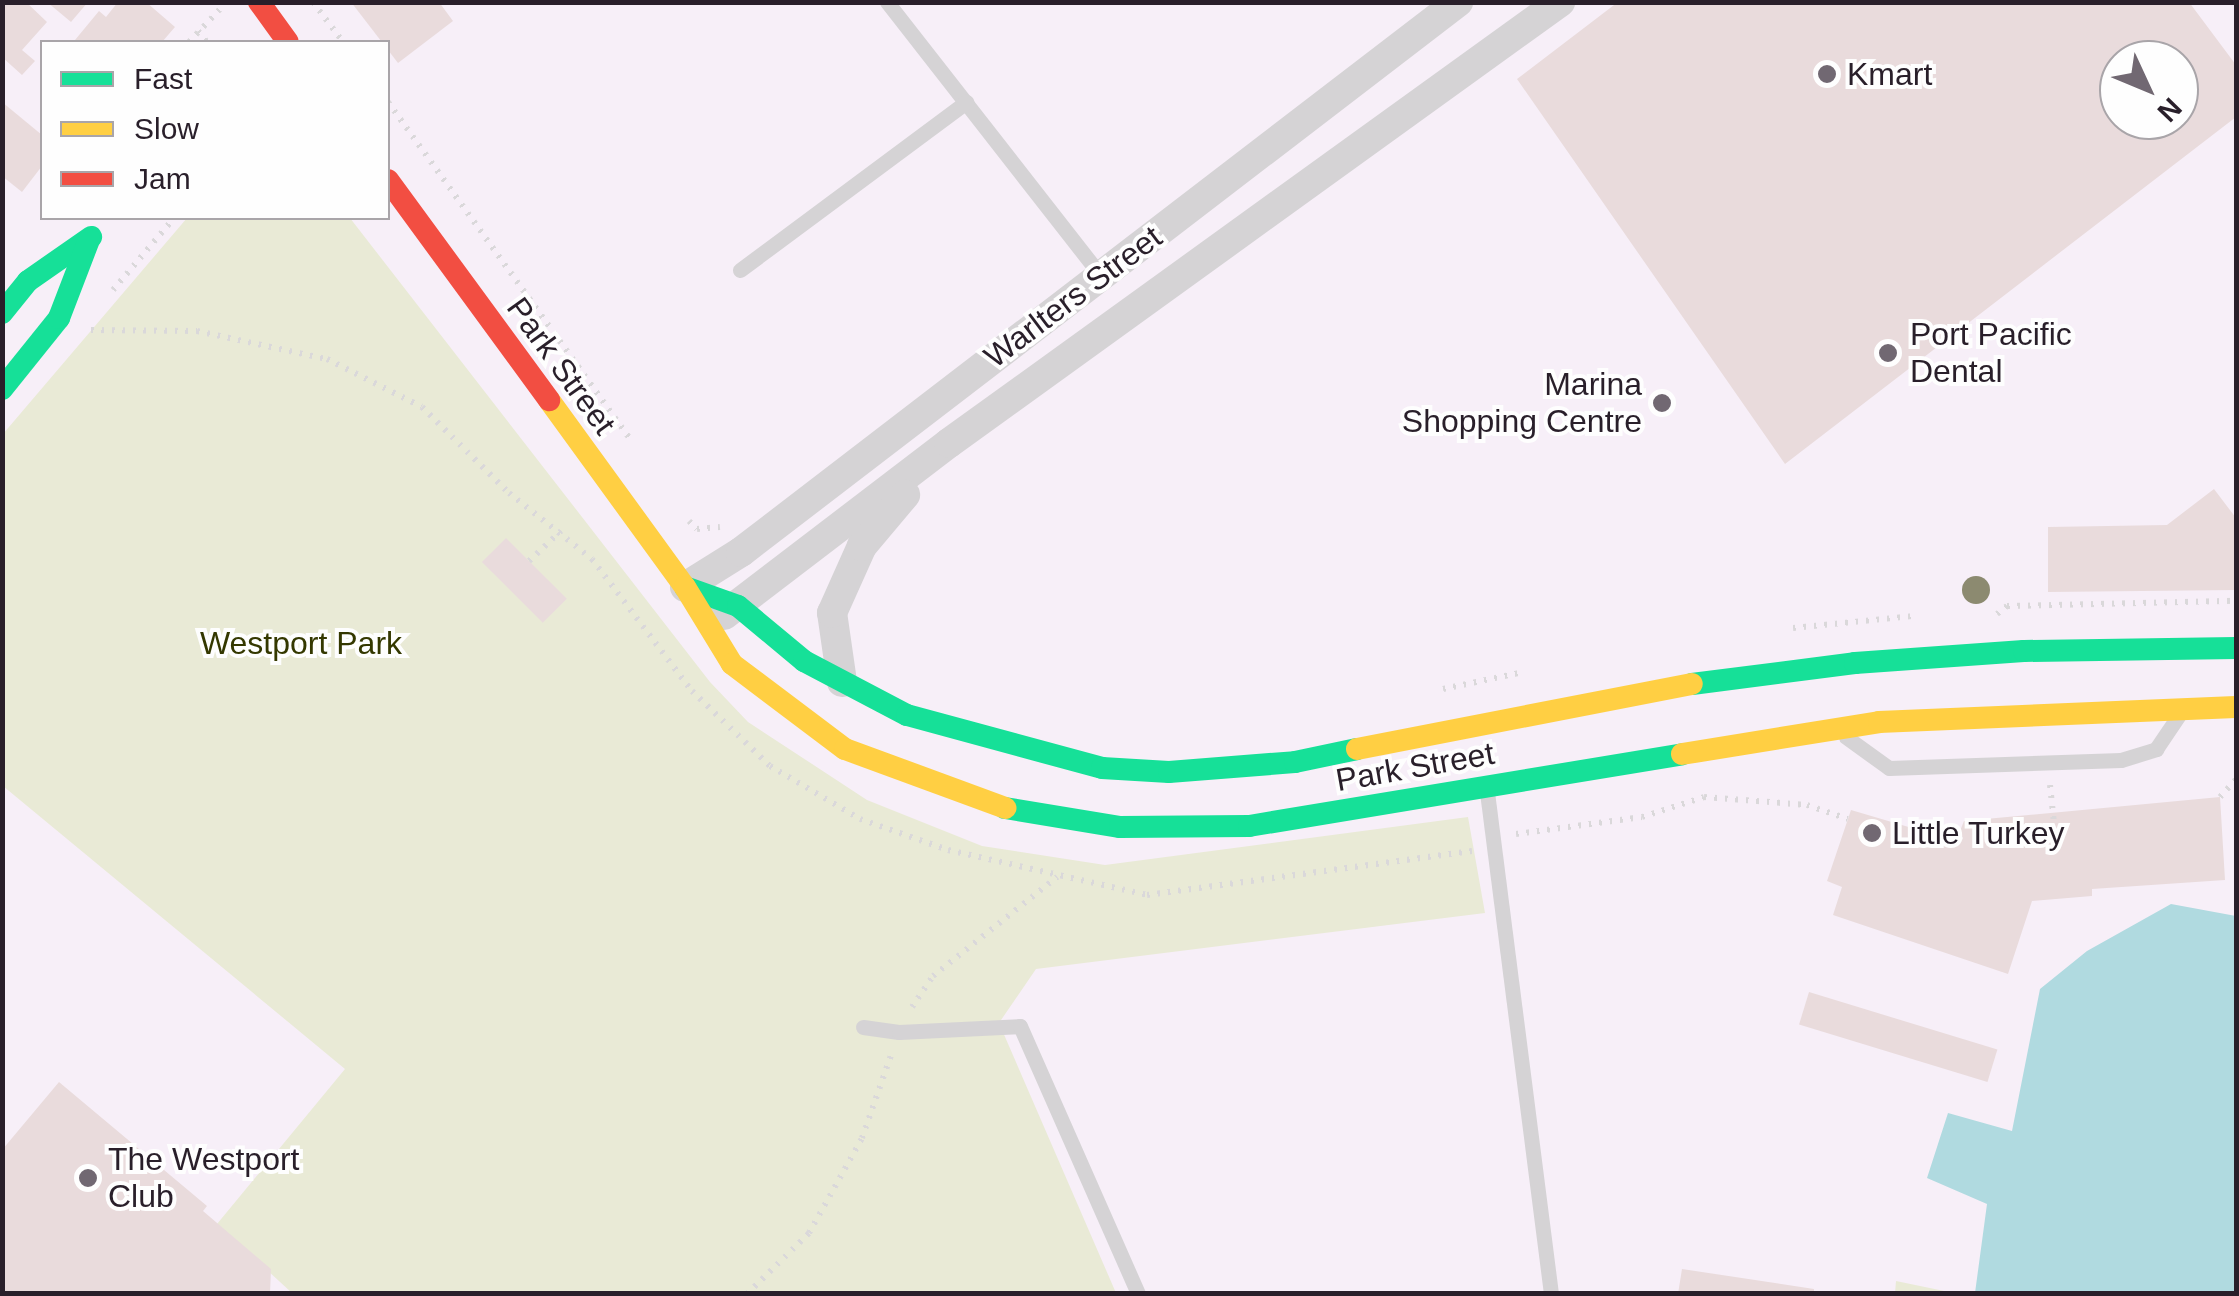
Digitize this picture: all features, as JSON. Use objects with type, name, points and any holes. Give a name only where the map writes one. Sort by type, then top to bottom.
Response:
[{"type":"street","name":"Warlters Street","points":[[685,586],[741,552],[1458,2]]},
{"type":"street","name":"Warlters Street","points":[[706,628],[949,443],[1560,2]]},
{"type":"street","points":[[249,40],[264,9],[287,40]]},
{"type":"street","name":"Park Street","points":[[390,183],[685,586],[706,628],[747,678],[845,749],[1004,809],[1076,824],[1186,830],[1249,826],[1833,728],[2034,710],[2236,707]]},
{"type":"street","points":[[2,313],[28,281],[89,240],[105,220]]},
{"type":"street","points":[[2,389],[59,318],[89,240]]},
{"type":"street","name":"Warlters Street","points":[[842,682],[832,613],[862,546],[949,443]]},
{"type":"street","name":"Park Street","points":[[685,586],[738,606],[804,661],[907,715],[983,740],[1102,768],[1170,772],[1295,762],[1650,690],[1855,663],[2024,651],[2236,648]]},
{"type":"lane","points":[[887,2],[1101,276]]},
{"type":"lane","points":[[740,270],[966,102]]},
{"type":"lane","points":[[1833,728],[1889,768],[2121,760],[2156,749],[2182,708]]},
{"type":"lane","points":[[1487,787],[1551,1294]]},
{"type":"lane","points":[[863,1027],[899,1032],[1020,1026],[1138,1294]]},
{"type":"path","points":[[313,2],[342,40]]},
{"type":"path","points":[[190,40],[220,10]]},
{"type":"path","points":[[198,31],[205,40]]},
{"type":"path","points":[[390,105],[644,460]]},
{"type":"path","points":[[104,301],[172,220]]},
{"type":"path","points":[[92,315],[80,329],[197,331],[327,359],[422,407],[509,493],[561,532],[610,585],[692,691],[770,766],[860,819],[1057,876],[1147,895],[1478,851]]},
{"type":"path","points":[[680,508],[698,530],[716,523],[726,534]]},
{"type":"path","points":[[529,562],[561,532]]},
{"type":"path","points":[[610,585],[624,574]]},
{"type":"path","points":[[1774,631],[1862,618]]},
{"type":"path","points":[[1422,694],[1538,670]]},
{"type":"path","points":[[2220,797],[2236,779]]},
{"type":"path","points":[[1517,834],[1642,816],[1704,796],[1807,805],[1848,819]]},
{"type":"path","points":[[2053,812],[2054,823]]},
{"type":"path","points":[[747,1294],[809,1233],[862,1138],[899,1032],[933,976],[1057,876]]},
{"type":"green space","name":"Westport Park","points":[[185,220],[352,220],[710,682],[748,722],[867,800],[982,846],[1105,865],[1468,817],[1485,913],[1036,969],[999,1023],[1116,1293],[292,1293],[217,1224],[345,1069],[3,786],[3,434]]},
{"type":"green space","points":[[1896,1281],[1949,1292],[1949,1293],[1895,1293]]},
{"type":"water","points":[[2171,904],[2236,916],[2236,1293],[1975,1293],[1987,1204],[1927,1178],[1948,1113],[2012,1131],[2040,989],[2087,951]]},
{"type":"building","points":[[2,2],[26,2],[47,22],[22,50],[35,61],[22,75],[2,57]]},
{"type":"building","points":[[47,2],[88,2],[71,22]]},
{"type":"building","points":[[118,2],[146,2],[175,27],[164,40],[75,40],[99,11],[106,17]]},
{"type":"building","points":[[351,2],[439,2],[453,21],[398,63],[390,53],[390,40],[380,40]]},
{"type":"building","points":[[1618,2],[2189,2],[2236,65],[2236,117],[1785,464],[1517,79]]},
{"type":"building","points":[[2,102],[40,133],[40,169],[22,192],[2,176]]},
{"type":"building","points":[[2214,489],[2236,518],[2236,590],[2048,592],[2048,527],[2167,525]]},
{"type":"building","points":[[506,538],[567,599],[543,623],[482,562]]},
{"type":"building","points":[[2220,797],[2225,880],[2092,889],[2092,896],[2032,901],[2008,974],[1833,915],[1842,887],[1827,881],[1851,810],[1956,841],[1964,821]]},
{"type":"building","points":[[1809,992],[1997,1050],[1987,1082],[1799,1025]]},
{"type":"building","name":"The Westport Club","points":[[59,1082],[207,1206],[203,1211],[271,1269],[270,1294],[2,1294],[2,1150]]},
{"type":"building","points":[[1682,1269],[1814,1289],[1814,1294],[1678,1294]]},
{"type":"traffic: fast","points":[[2,313],[28,281],[91,237]]},
{"type":"traffic: fast","points":[[2,389],[59,318],[89,240]]},
{"type":"traffic: fast","points":[[685,587],[738,606],[804,661],[907,715],[1102,768],[1169,772],[1295,762],[1357,749]]},
{"type":"traffic: fast","points":[[1692,684],[1855,663],[2024,651],[2236,648]]},
{"type":"traffic: fast","points":[[1005,808],[1120,827],[1249,826],[1682,754]]},
{"type":"traffic: slow","points":[[549,400],[685,587],[732,664],[845,749],[1005,808]]},
{"type":"traffic: slow","points":[[1357,749],[1692,684]]},
{"type":"traffic: slow","points":[[1682,754],[1879,722],[2236,707]]},
{"type":"traffic: jam","points":[[259,2],[287,40]]},
{"type":"traffic: jam","points":[[390,183],[549,400]]},
{"type":"place","name":"Kmart","points":[[1827,74]]},
{"type":"place","name":"Port Pacific Dental","points":[[1888,353]]},
{"type":"place","name":"Marina Shopping Centre","points":[[1662,403]]},
{"type":"place","name":"Little Turkey","points":[[1872,833]]},
{"type":"place","name":"The Westport Club","points":[[88,1178]]}]
